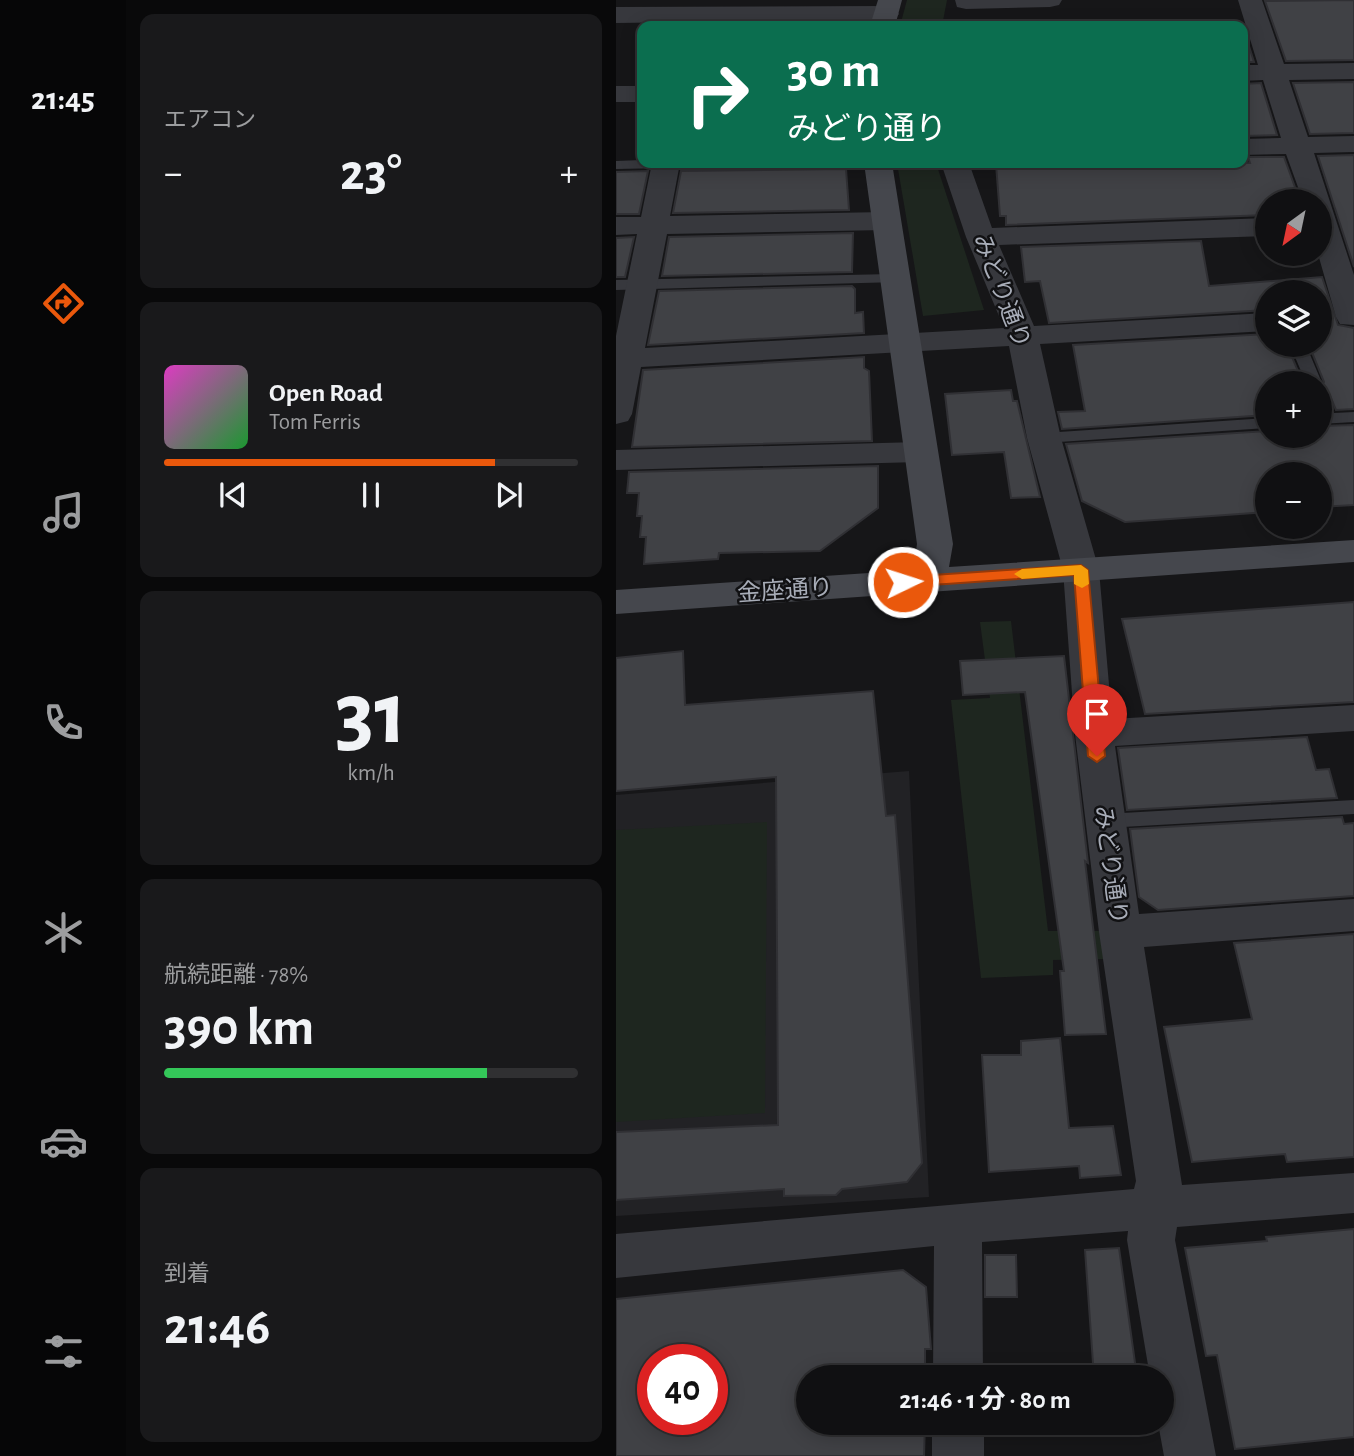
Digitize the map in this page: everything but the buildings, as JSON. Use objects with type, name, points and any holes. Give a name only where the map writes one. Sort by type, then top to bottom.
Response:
[{"type":"street","points":[[964,10],[1050,0]]},
{"type":"street","points":[[1250,0],[1296,146],[1315,189]]},
{"type":"street","points":[[616,15],[886,13]]},
{"type":"street","points":[[1248,73],[1354,71]]},
{"type":"street","points":[[616,94],[637,94]]},
{"type":"street","points":[[1248,147],[1354,144]]},
{"type":"street","points":[[616,414],[629,284],[653,226],[665,168]]},
{"type":"street","points":[[879,168],[893,279],[906,345],[919,452],[935,544],[929,580]]},
{"type":"street","name":"みどり通り","points":[[957,168],[981,237],[1023,337],[1044,438],[1081,570],[1094,734],[1105,821],[1159,1181],[1151,1240],[1190,1456]]},
{"type":"street","points":[[616,226],[886,220]]},
{"type":"street","points":[[981,237],[1255,227]]},
{"type":"street","points":[[1332,237],[1352,317],[1332,318]]},
{"type":"street","points":[[622,359],[906,345],[1255,323]]},
{"type":"street","points":[[616,460],[919,452]]},
{"type":"street","name":"金座通り","points":[[616,602],[1354,551]]},
{"type":"street","points":[[1094,734],[1354,718]]},
{"type":"street","points":[[1120,932],[1354,915]]},
{"type":"street","points":[[616,1256],[958,1223],[1354,1193]]},
{"type":"street","points":[[958,1223],[958,1365]]},
{"type":"street","points":[[958,1435],[958,1456]]},
{"type":"lane","points":[[616,165],[637,164]]},
{"type":"lane","points":[[629,284],[893,279]]},
{"type":"lane","points":[[1332,418],[1354,417]]},
{"type":"lane","points":[[1044,438],[1255,424]]},
{"type":"lane","points":[[1105,821],[1354,807]]},
{"type":"shaded area","points":[[907,0],[947,0],[943,21],[901,21]]},
{"type":"shaded area","points":[[898,168],[938,168],[984,310],[923,316]]},
{"type":"shaded area","points":[[1011,621],[1048,931],[1103,931],[1107,959],[1053,960],[1053,975],[981,978],[951,700],[990,698],[980,622]]},
{"type":"shaded area","points":[[909,771],[929,1197],[616,1216],[616,795]]},
{"type":"shaded area","points":[[767,822],[765,1113],[616,1122],[616,830]]},
{"type":"slow traffic","points":[[1022,574],[1081,570],[1082,584]]},
{"type":"route","points":[[903,582],[1081,570],[1097,756]]}]
